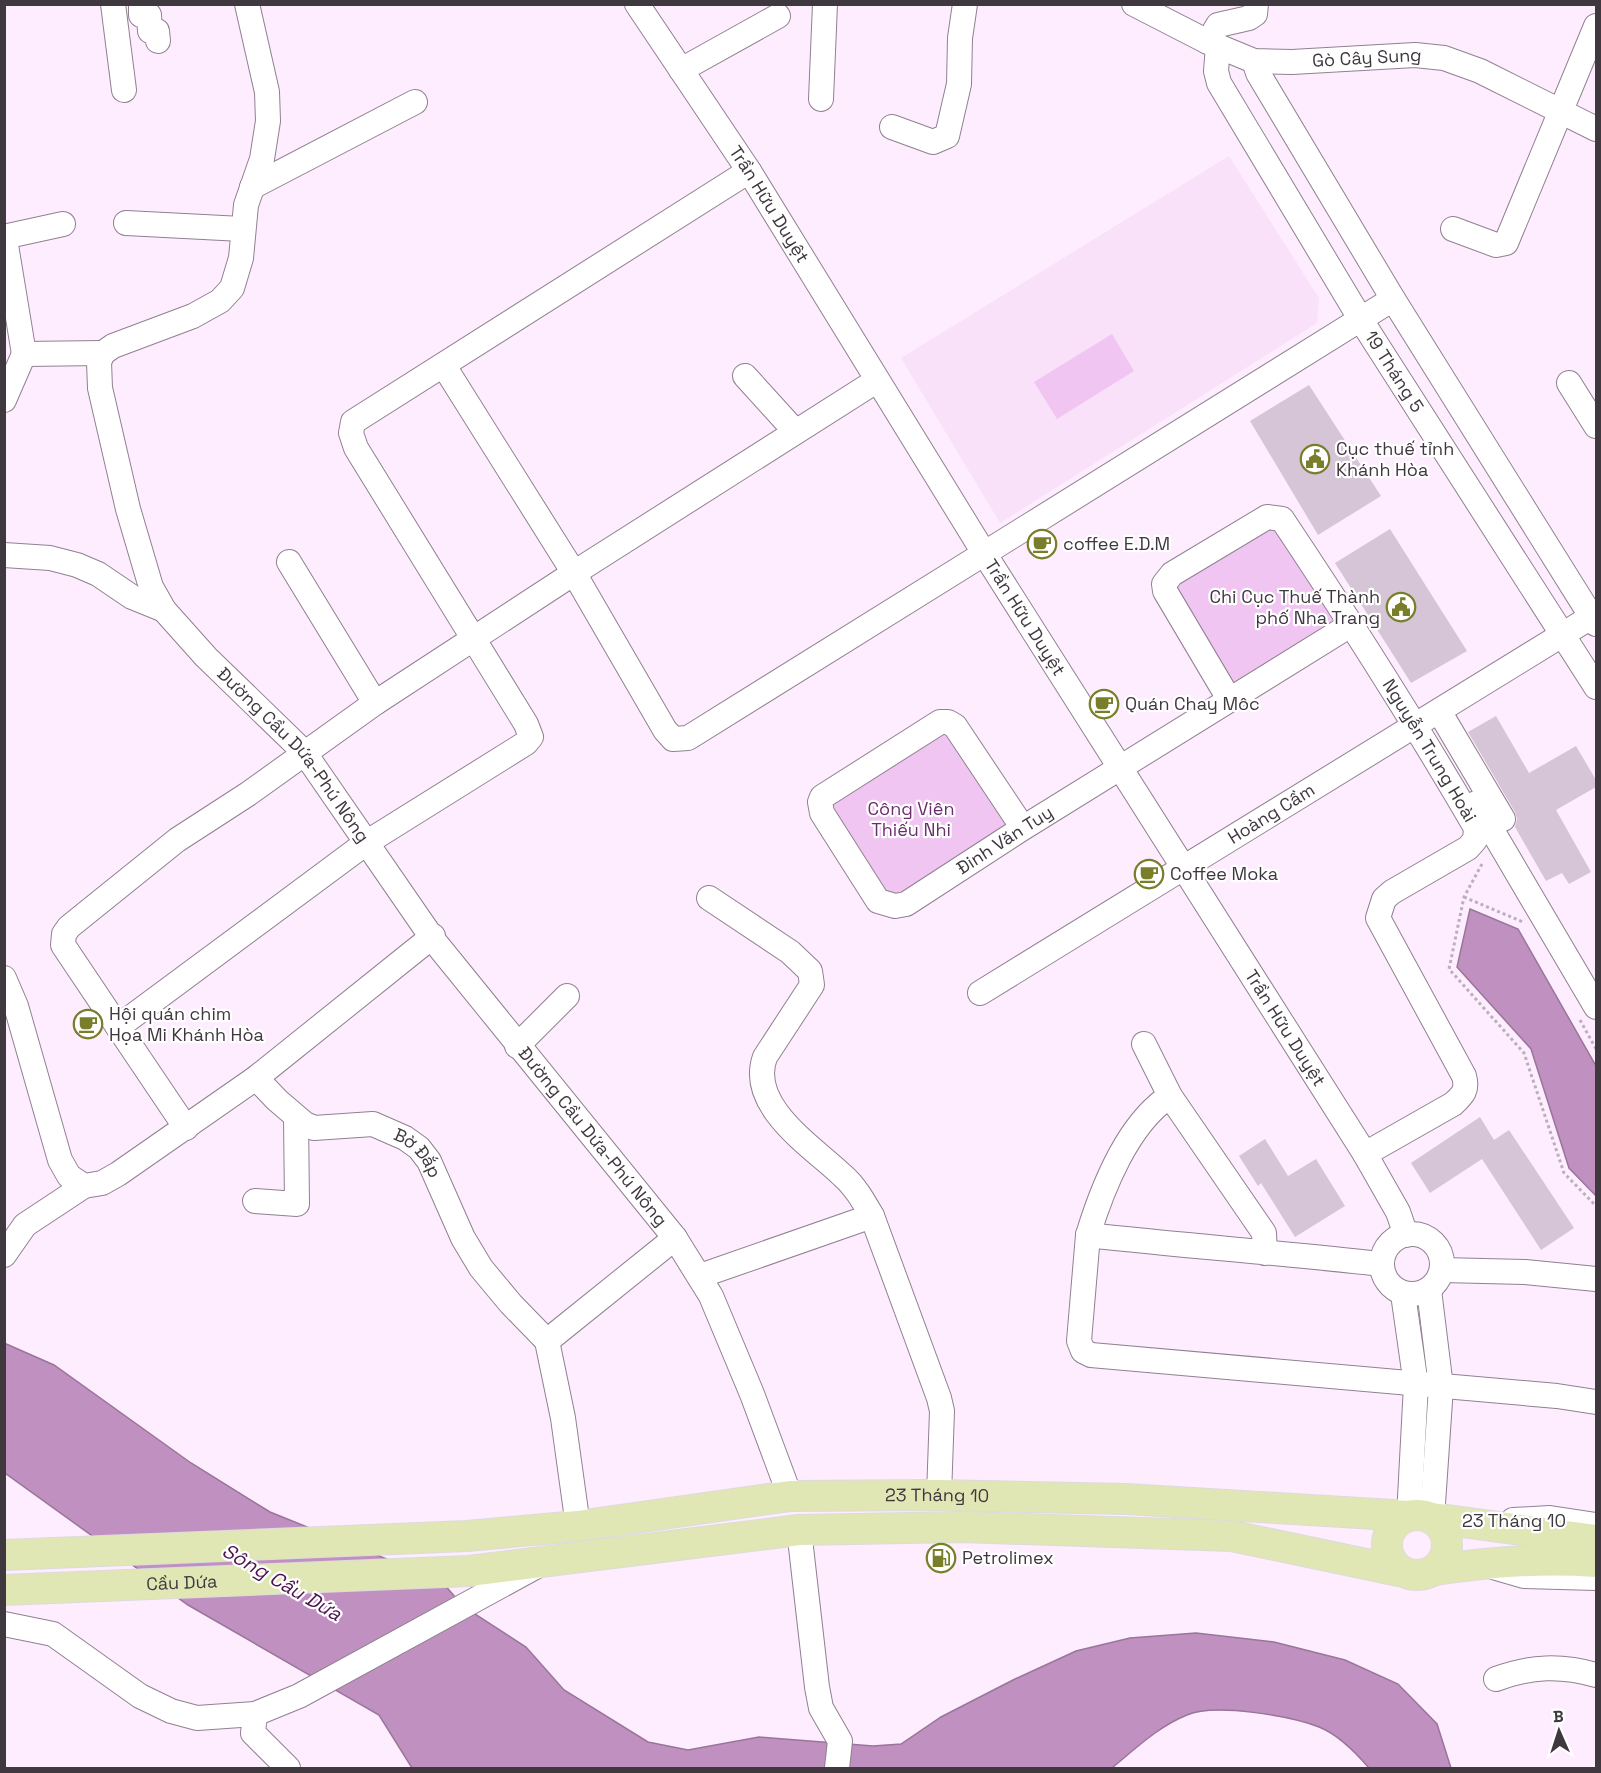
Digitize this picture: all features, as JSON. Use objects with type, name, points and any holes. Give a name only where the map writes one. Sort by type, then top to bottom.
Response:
[{"type":"main road","name":"23 Tháng 10","points":[[467,1536],[578,1526],[790,1496],[939,1495],[1192,1502],[1420,1517],[1484,1525]]},
{"type":"main road","points":[[790,1496],[799,1530]]},
{"type":"main road","points":[[1435,1570],[1443,1562],[1448,1547],[1442,1527],[1420,1517],[1392,1528],[1386,1543],[1392,1563],[1400,1571],[1418,1573],[1479,1563],[1546,1560],[1596,1563]]},
{"type":"main road","points":[[1484,1525],[1596,1540]]},
{"type":"main road","name":"23 Tháng 10","points":[[477,1583],[540,1564],[799,1530],[962,1527],[1232,1536],[1400,1571]]},
{"type":"main road","name":"Cầu Dứa","points":[[4,1555],[467,1536]]},
{"type":"main road","name":"Cầu Dứa","points":[[4,1590],[477,1583]]},
{"type":"street","points":[[113,4],[124,90]]},
{"type":"street","points":[[141,4],[141,15],[149,15],[150,31],[157,31],[158,41]]},
{"type":"street","points":[[24,354],[104,353],[125,341],[193,316],[220,301],[232,288],[241,258],[242,229],[252,187],[262,159],[268,121],[267,92],[247,4]]},
{"type":"street","name":"Trần Hữu Duyệt","points":[[637,4],[749,171],[876,381],[1365,1154],[1398,1212],[1406,1234]]},
{"type":"street","points":[[821,99],[825,4]]},
{"type":"street","points":[[892,127],[933,142],[947,136],[959,84],[960,39],[965,4]]},
{"type":"street","name":"Gò Cây Sung","points":[[1134,4],[1213,44],[1254,61],[1292,63],[1430,55],[1465,64],[1596,129]]},
{"type":"street","points":[[1213,44],[1218,25],[1249,18],[1255,14],[1256,4]]},
{"type":"street","points":[[681,70],[778,16]]},
{"type":"street","points":[[1453,229],[1496,245],[1506,243],[1563,112],[1596,26]]},
{"type":"street","name":"19 Tháng 5","points":[[1213,44],[1219,83],[1361,320],[1596,687]]},
{"type":"street","name":"19 Tháng 5","points":[[1254,61],[1258,73],[1394,299],[1595,618]]},
{"type":"street","points":[[252,187],[415,102]]},
{"type":"street","points":[[1270,167],[1303,148]]},
{"type":"street","points":[[118,1028],[366,843],[526,743],[531,737],[526,724],[356,448],[351,433],[353,422],[749,171]]},
{"type":"street","points":[[126,223],[242,229]]},
{"type":"street","points":[[4,400],[24,354],[5,245],[8,236],[63,224]]},
{"type":"street","points":[[444,366],[574,573],[665,730],[673,739],[681,740],[688,738],[1394,299]]},
{"type":"street","name":"Đường Cầu Dứa-Phú Nông","points":[[104,353],[98,376],[128,509],[151,587],[164,610],[206,657],[304,752],[433,936],[517,1046],[560,1094],[675,1238],[700,1276],[752,1394],[790,1496]]},
{"type":"street","points":[[745,376],[794,430]]},
{"type":"street","points":[[186,1128],[63,945],[64,934],[69,927],[177,840],[248,794],[304,752],[472,637],[794,430],[876,381]]},
{"type":"street","points":[[1569,383],[1596,426]]},
{"type":"street","name":"Nguyễn Trung Hoài","points":[[1229,699],[1165,591],[1165,580],[1267,517],[1275,516],[1282,519],[1352,624],[1427,718],[1476,828],[1475,840],[1468,848],[1392,892],[1384,899],[1378,918],[1466,1085],[1463,1095],[1453,1104],[1365,1154]]},
{"type":"street","points":[[4,555],[50,558],[77,565],[98,574],[132,597],[164,610]]},
{"type":"street","points":[[289,562],[375,703]]},
{"type":"street","name":"Hoàng Cầm","points":[[980,993],[1564,634],[1595,618]]},
{"type":"street","name":"Đinh Văn Tuy","points":[[1023,828],[955,726],[948,722],[940,722],[822,797],[819,802],[822,813],[878,901],[895,906],[906,904],[1023,828],[1352,624]]},
{"type":"street","points":[[1427,718],[1596,976]]},
{"type":"street","points":[[1427,718],[1588,1013]]},
{"type":"street","points":[[709,898],[790,952],[810,971],[812,985],[765,1057],[761,1070],[764,1088],[786,1124],[806,1145],[844,1176],[872,1216],[939,1398],[942,1411],[939,1495]]},
{"type":"street","points":[[4,1255],[26,1225],[84,1186],[102,1183],[118,1174],[186,1128],[256,1078],[433,936]]},
{"type":"street","points":[[4,978],[16,1006],[60,1160],[69,1176],[84,1186]]},
{"type":"street","points":[[517,1046],[567,996]]},
{"type":"street","points":[[1144,1044],[1170,1096],[1264,1233],[1265,1253]]},
{"type":"street","name":"Bờ Đắp","points":[[256,1078],[296,1117],[314,1128],[373,1124],[405,1138],[419,1148],[429,1161],[463,1238],[481,1268],[511,1305],[547,1341]]},
{"type":"street","points":[[1170,1096],[1149,1114],[1100,1196],[1088,1235],[1079,1341],[1083,1351],[1090,1355],[1596,1402]]},
{"type":"street","points":[[255,1201],[297,1204],[296,1117]]},
{"type":"street","points":[[700,1276],[872,1216]]},
{"type":"street","points":[[1406,1234],[1416,1234],[1433,1242],[1442,1260],[1440,1278],[1429,1290],[1412,1295],[1403,1294],[1387,1282],[1382,1263],[1388,1245],[1406,1234]]},
{"type":"street","points":[[1088,1235],[1382,1263]]},
{"type":"street","points":[[578,1526],[559,1390],[547,1341],[675,1238]]},
{"type":"street","points":[[1442,1270],[1525,1272],[1596,1279]]},
{"type":"street","points":[[1420,1517],[1441,1387],[1429,1290]]},
{"type":"street","points":[[1403,1294],[1416,1385],[1420,1517]]},
{"type":"street","name":"23 Tháng 10","points":[[1484,1525],[1529,1518],[1550,1518],[1596,1525]]},
{"type":"street","points":[[799,1530],[821,1708],[840,1741],[837,1768]]},
{"type":"street","points":[[1479,1563],[1524,1576],[1596,1578]]},
{"type":"street","points":[[4,1624],[53,1634],[140,1696],[171,1711],[197,1718],[255,1714],[316,1687],[477,1583]]},
{"type":"street","points":[[1496,1679],[1516,1672],[1554,1667],[1571,1668],[1596,1675]]},
{"type":"street","points":[[255,1714],[254,1733],[288,1768]]},
{"type":"path","points":[[1484,860],[1464,897],[1449,969],[1524,1053],[1564,1173],[1596,1206]]},
{"type":"path","points":[[1464,897],[1527,924]]},
{"type":"path","points":[[1588,1013],[1596,1049]]},
{"type":"shaded area","points":[[1229,156],[1319,298],[1317,323],[1000,523],[901,358]]},
{"type":"green space","points":[[1112,334],[1134,371],[1057,419],[1034,382]]},
{"type":"green space","points":[[1276,525],[1339,625],[1232,689],[1171,588]]},
{"type":"green space","name":"Công Viên Thiếu Nhi","points":[[951,730],[1006,821],[1001,834],[901,898],[884,895],[832,817],[833,798]]},
{"type":"water","points":[[1470,909],[1518,929],[1596,1066],[1596,1196],[1569,1168],[1531,1049],[1457,967]]},
{"type":"water","name":"Sông Cầu Dứa","points":[[4,1343],[54,1365],[191,1463],[270,1512],[441,1581],[464,1607],[526,1647],[564,1690],[648,1742],[688,1750],[759,1737],[873,1746],[901,1744],[941,1717],[1076,1651],[1130,1638],[1196,1633],[1274,1642],[1345,1660],[1398,1684],[1437,1724],[1451,1768],[1369,1768],[1340,1739],[1319,1727],[1272,1715],[1216,1710],[1187,1715],[1167,1725],[1112,1768],[412,1768],[379,1715],[188,1605],[5,1473]]},
{"type":"building","name":"Cục thuế tỉnh Khánh Hòa","points":[[1309,385],[1381,496],[1318,535],[1250,421]]},
{"type":"building","name":"Chi Cục Thuế Thành phố Nha Trang","points":[[1390,529],[1467,651],[1411,683],[1335,563]]},
{"type":"building","points":[[1496,716],[1529,773],[1576,746],[1596,780],[1596,787],[1556,810],[1591,872],[1569,884],[1562,873],[1546,881],[1515,827],[1517,819],[1515,812],[1468,732]]},
{"type":"building","points":[[1480,1117],[1494,1140],[1509,1130],[1574,1228],[1541,1250],[1482,1159],[1430,1193],[1411,1163]]},
{"type":"building","points":[[1265,1139],[1288,1176],[1316,1159],[1345,1206],[1295,1237],[1261,1183],[1258,1186],[1239,1156]]},
{"type":"place","name":"Cục thuế tỉnh Khánh Hòa","points":[[1315,459]]},
{"type":"place","name":"coffee E.D.M","points":[[1042,544]]},
{"type":"place","name":"Chi Cục Thuế Thành phố Nha Trang","points":[[1401,607]]},
{"type":"place","name":"Quán Chay Môc","points":[[1104,704]]},
{"type":"place","name":"Coffee Moka","points":[[1149,874]]},
{"type":"place","name":"Hội quán chim Họa Mi Khánh Hòa","points":[[88,1024]]},
{"type":"place","name":"Petrolimex","points":[[941,1558]]}]
